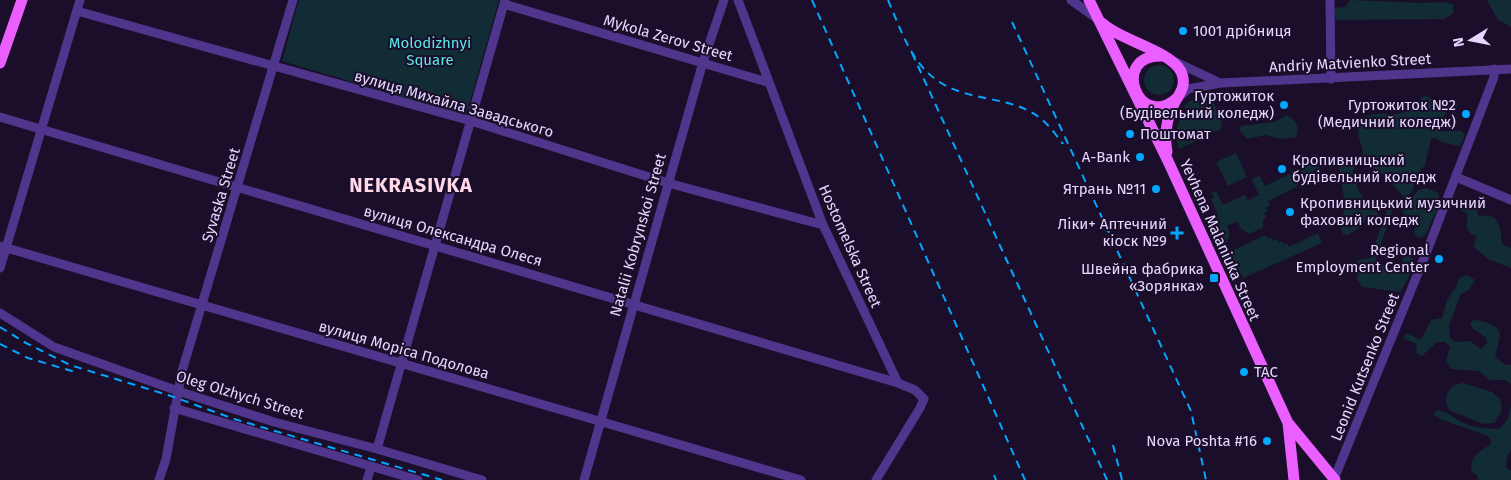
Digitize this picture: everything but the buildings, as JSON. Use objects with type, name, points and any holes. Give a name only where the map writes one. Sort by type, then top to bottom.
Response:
[{"type":"main road","points":[[0,63],[22,0]]},
{"type":"main road","points":[[1090,0],[1099,21],[1122,37],[1170,58],[1177,64],[1184,78],[1183,86],[1172,108],[1165,130],[1168,161]]},
{"type":"main road","name":"Yevhena Malaniuka Street","points":[[1099,21],[1168,161],[1288,423]]},
{"type":"main road","points":[[1170,58],[1154,56],[1140,63],[1133,78],[1135,92],[1144,102],[1155,106],[1166,105],[1178,97]]},
{"type":"main road","points":[[1288,423],[1334,479]]},
{"type":"main road","points":[[1288,423],[1294,480]]},
{"type":"street","points":[[0,268],[3,247],[43,131],[80,0]]},
{"type":"street","name":"Syvaska Street","points":[[159,480],[166,459],[182,372],[293,0]]},
{"type":"street","name":"Natalii Kobrynskoi Street","points":[[584,480],[632,304],[703,62],[724,0]]},
{"type":"street","name":"Hostomelska Street","points":[[738,0],[823,225],[898,383]]},
{"type":"street","name":"Yevhena Malaniuka Street","points":[[1071,0],[1099,21]]},
{"type":"street","points":[[1330,0],[1331,79]]},
{"type":"street","points":[[377,449],[403,363],[504,2]]},
{"type":"street","name":"Mykola Zerov Street","points":[[504,2],[768,82]]},
{"type":"street","name":"вулиця Михайла Завадського","points":[[77,11],[471,121],[668,183],[823,225]]},
{"type":"street","points":[[1170,58],[1220,84]]},
{"type":"street","name":"Leonid Kutsenko Street","points":[[1334,479],[1456,177],[1494,77],[1494,69]]},
{"type":"street","name":"Andriy Matvienko Street","points":[[1178,97],[1188,89],[1220,84],[1511,69]]},
{"type":"street","name":"вулиця Олександра Олеся","points":[[0,117],[898,383]]},
{"type":"street","points":[[1456,177],[1511,200]]},
{"type":"street","name":"вулиця Моріса Подолова","points":[[3,247],[801,480]]},
{"type":"street","name":"Oleg Olzhych Street","points":[[0,313],[54,347],[177,394],[482,480]]},
{"type":"street","points":[[876,480],[924,399],[915,390],[898,383]]},
{"type":"street","name":"Oleg Olzhych Street","points":[[174,408],[418,480]]},
{"type":"street","points":[[367,480],[371,467]]},
{"type":"green space","name":"Molodіzhnyi Square","points":[[299,0],[499,0],[466,116],[282,61]]},
{"type":"green space","points":[[1350,0],[1443,2],[1453,4],[1453,13],[1444,19],[1338,20],[1333,15],[1335,8],[1345,7]]},
{"type":"green space","points":[[1487,0],[1511,0],[1511,27],[1498,20]]},
{"type":"green space","points":[[1159,65],[1170,69],[1174,80],[1170,91],[1159,95],[1148,91],[1144,80],[1148,69]]},
{"type":"green space","points":[[1210,96],[1222,119],[1221,129],[1179,149],[1176,136],[1178,123],[1183,115],[1185,118],[1191,115],[1184,106],[1191,100],[1197,102]]},
{"type":"green space","points":[[1425,96],[1436,100],[1454,100],[1458,105],[1454,113],[1449,111],[1445,114],[1440,131],[1461,131],[1465,135],[1460,146],[1445,143],[1435,138],[1431,139],[1425,165],[1415,176],[1413,190],[1404,197],[1384,175],[1372,167],[1358,165],[1353,170],[1356,182],[1361,194],[1378,213],[1378,216],[1370,215],[1360,227],[1348,235],[1343,234],[1341,228],[1345,204],[1339,168],[1342,163],[1359,159],[1363,153],[1358,133],[1362,119],[1371,115],[1396,114],[1416,109],[1421,98]]},
{"type":"green space","points":[[1287,115],[1296,124],[1298,130],[1296,137],[1281,139],[1266,135],[1247,139],[1239,130],[1241,126],[1274,122]]},
{"type":"green space","points":[[1236,153],[1247,177],[1228,186],[1216,162]]},
{"type":"green space","points":[[1317,161],[1320,167],[1307,174],[1296,187],[1268,201],[1270,206],[1266,207],[1268,211],[1264,213],[1266,217],[1263,219],[1263,227],[1250,234],[1241,229],[1237,221],[1227,226],[1230,234],[1226,245],[1214,221],[1218,215],[1211,199],[1214,198],[1212,193],[1216,191],[1223,205],[1245,195],[1248,200],[1259,195],[1251,179],[1260,176],[1265,186]]},
{"type":"green space","points":[[1426,188],[1438,193],[1440,203],[1425,236],[1419,238],[1415,235],[1414,230],[1418,222],[1405,215],[1402,210],[1418,190]]},
{"type":"green space","points":[[1459,199],[1476,208],[1479,216],[1496,219],[1501,231],[1502,244],[1511,248],[1511,268],[1488,259],[1473,246],[1477,236],[1471,234],[1466,227],[1468,214],[1454,207]]},
{"type":"green space","points":[[1391,205],[1392,211],[1376,259],[1392,268],[1399,267],[1403,257],[1407,254],[1413,259],[1409,276],[1401,292],[1362,287],[1357,280],[1358,260],[1370,258],[1388,207]]},
{"type":"green space","points":[[1318,233],[1322,243],[1243,278],[1229,252],[1266,235],[1268,239],[1271,237],[1273,241],[1277,239],[1279,243],[1282,241],[1284,245],[1287,243],[1289,247]]},
{"type":"green space","points":[[1467,275],[1475,280],[1469,290],[1461,294],[1449,325],[1450,338],[1455,342],[1470,341],[1481,349],[1487,343],[1486,338],[1472,328],[1470,324],[1473,320],[1487,323],[1499,330],[1500,336],[1495,357],[1506,365],[1511,365],[1511,384],[1505,380],[1490,380],[1479,371],[1451,369],[1446,360],[1450,347],[1445,342],[1437,342],[1422,356],[1416,353],[1417,344],[1403,338],[1407,333],[1418,339],[1422,338],[1431,320],[1442,318],[1447,300],[1456,287],[1458,279]]},
{"type":"green space","points":[[1463,383],[1492,392],[1500,399],[1502,409],[1495,423],[1483,424],[1449,410],[1446,401],[1448,392],[1454,386]]},
{"type":"green space","points":[[1511,405],[1511,450],[1507,458],[1506,467],[1511,471],[1511,480],[1479,480],[1477,475],[1472,472],[1473,459],[1478,452],[1490,445],[1491,440],[1488,436],[1440,419],[1434,415],[1434,412],[1438,410],[1444,412],[1464,423],[1474,426],[1499,429],[1508,419]]},
{"type":"railway","points":[[812,0],[1025,480]]},
{"type":"railway","points":[[888,0],[909,48],[928,73],[941,83],[955,90],[1013,104],[1027,110],[1040,118],[1063,144]]},
{"type":"railway","points":[[1012,22],[1191,411],[1206,480]]},
{"type":"railway","points":[[912,53],[1107,480]]},
{"type":"railway","points":[[0,327],[24,342],[70,365],[171,396],[234,419],[442,480]]},
{"type":"railway","points":[[0,344],[28,358],[75,372]]},
{"type":"railway","points":[[1113,445],[1122,480]]},
{"type":"railway","points":[[994,475],[996,480]]},
{"type":"place","name":"1001 дрібниця","points":[[1183,31]]},
{"type":"place","name":"Гуртожиток (Будівельний коледж)","points":[[1284,105]]},
{"type":"place","name":"Гуртожиток №2 (Медичний коледж)","points":[[1466,114]]},
{"type":"place","name":"Поштомат","points":[[1130,134]]},
{"type":"place","name":"A-Bank","points":[[1140,157]]},
{"type":"place","name":"Кропивницький будівельний коледж","points":[[1282,169]]},
{"type":"place","name":"Ятрань №11","points":[[1156,189]]},
{"type":"place","name":"Кропивницький музичний фаховий коледж","points":[[1290,212]]},
{"type":"place","name":"Ліки+ Аптечний кіоск №9","points":[[1177,233]]},
{"type":"place","name":"Regional Employment Center","points":[[1439,259]]},
{"type":"place","name":"Швейна фабрика «Зорянка»","points":[[1214,278]]},
{"type":"place","name":"ТАС","points":[[1244,372]]},
{"type":"place","name":"Nova Poshta #16","points":[[1267,441]]},
{"type":"district","name":"NEKRASIVKA","points":[[411,185]]}]
